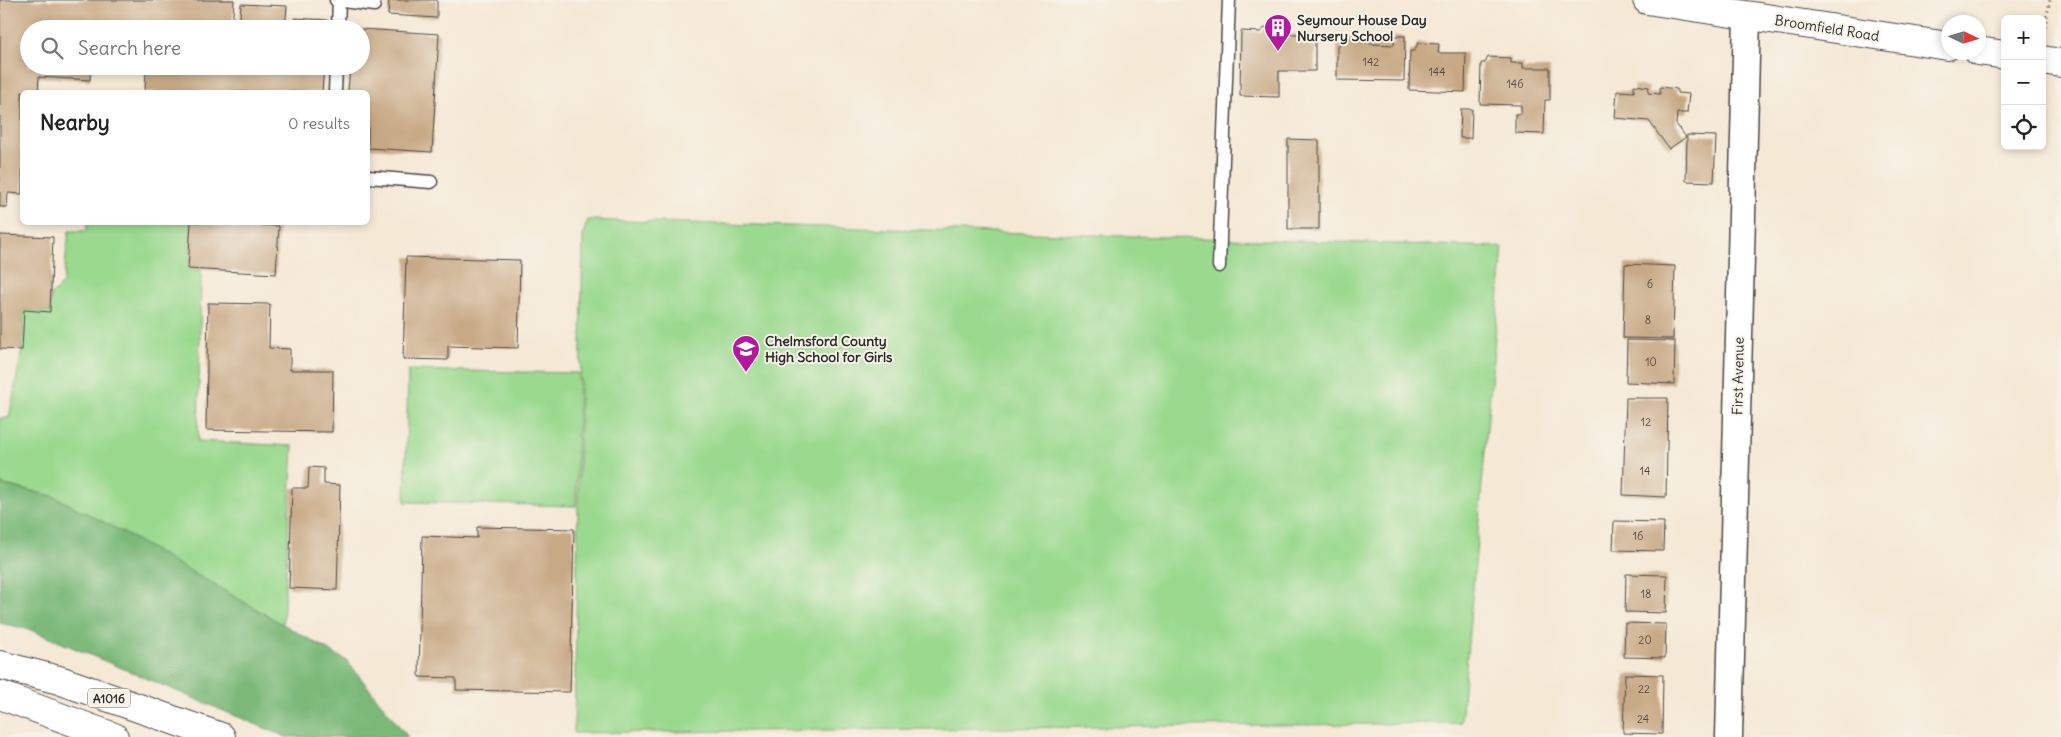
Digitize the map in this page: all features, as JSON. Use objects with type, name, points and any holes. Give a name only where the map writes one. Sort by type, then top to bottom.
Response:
[{"type":"main road","name":"Broomfield Road","points":[[1647,0],[1941,45]]},
{"type":"main road","points":[[1986,52],[2001,54]]},
{"type":"main road","points":[[2046,61],[2061,63]]},
{"type":"main road","name":"A1016","points":[[0,665],[59,680],[195,731],[221,737]]},
{"type":"main road","name":"A1016","points":[[0,695],[114,737]]},
{"type":"street","name":"First Avenue","points":[[1729,737],[1748,16]]},
{"type":"lane","points":[[338,20],[338,0],[374,5]]},
{"type":"lane","points":[[1219,266],[1229,0]]},
{"type":"lane","points":[[335,90],[336,75]]},
{"type":"lane","points":[[370,177],[431,182]]},
{"type":"path","points":[[2046,20],[2050,0]]},
{"type":"green space","name":"Chelmsford County High School for Girls","points":[[588,220],[1503,247],[1461,723],[574,733],[583,233]]},
{"type":"green space","points":[[87,225],[191,225],[189,269],[201,270],[198,441],[293,446],[283,625],[53,496],[0,484],[0,418],[9,418],[22,350],[24,310],[50,312],[51,295],[63,283],[69,231],[87,231]]},
{"type":"green space","points":[[408,370],[579,373],[576,506],[405,502]]},
{"type":"green space","points":[[0,484],[53,496],[110,525],[347,661],[408,737],[286,737],[31,630],[0,623]]},
{"type":"building","points":[[0,0],[234,0],[233,20],[20,20],[20,75],[90,75],[90,80],[39,77],[38,90],[20,90],[20,194],[8,193],[7,207],[0,207]]},
{"type":"building","points":[[389,0],[437,0],[437,18],[388,15]]},
{"type":"building","points":[[241,4],[287,6],[286,20],[240,20]]},
{"type":"building","points":[[294,18],[327,20],[294,20]]},
{"type":"building","name":"Seymour House Day Nursery School","points":[[1266,27],[1290,28],[1289,34],[1315,34],[1315,71],[1279,71],[1279,97],[1240,96],[1241,31],[1260,32]]},
{"type":"building","points":[[370,30],[439,34],[432,152],[370,148],[370,90],[348,90],[349,75],[370,75]]},
{"type":"building","points":[[1394,36],[1405,36],[1404,81],[1337,80],[1337,45],[1341,45],[1345,38],[1370,39],[1370,44],[1394,45]]},
{"type":"building","points":[[1418,43],[1439,44],[1438,53],[1466,53],[1465,92],[1409,90],[1410,51],[1414,51]]},
{"type":"building","points":[[1488,57],[1511,58],[1511,63],[1523,63],[1523,68],[1550,68],[1550,100],[1545,100],[1544,134],[1515,133],[1515,114],[1521,114],[1521,105],[1480,104],[1481,63],[1485,63]]},
{"type":"building","points":[[146,75],[323,75],[322,90],[145,90]]},
{"type":"building","points":[[1634,85],[1649,87],[1648,93],[1660,94],[1660,87],[1677,89],[1677,93],[1689,94],[1687,113],[1677,113],[1676,124],[1686,137],[1669,149],[1649,121],[1615,118],[1617,91],[1634,92]]},
{"type":"building","points":[[1461,109],[1472,109],[1471,138],[1460,138]]},
{"type":"building","points":[[1687,135],[1716,136],[1714,182],[1686,181]]},
{"type":"building","points":[[1288,139],[1319,140],[1319,229],[1288,229]]},
{"type":"building","points":[[191,225],[279,226],[276,274],[188,269]]},
{"type":"building","points":[[0,235],[53,237],[50,312],[24,310],[22,350],[0,349]]},
{"type":"building","points":[[406,257],[520,260],[518,348],[448,346],[448,360],[403,359]]},
{"type":"building","points":[[1625,264],[1675,266],[1673,339],[1623,338]]},
{"type":"building","points":[[208,303],[270,304],[269,348],[290,349],[290,370],[333,370],[332,432],[206,430]]},
{"type":"building","points":[[1627,340],[1675,341],[1674,384],[1626,382]]},
{"type":"building","points":[[1626,398],[1668,398],[1666,497],[1623,495]]},
{"type":"building","points":[[309,467],[324,468],[324,484],[340,485],[337,590],[289,588],[292,488],[308,488]]},
{"type":"building","points":[[1614,521],[1664,522],[1663,551],[1613,550]]},
{"type":"building","points":[[477,527],[574,529],[570,692],[456,690],[456,678],[419,677],[422,536],[477,538]]},
{"type":"building","points":[[1626,574],[1667,575],[1666,613],[1625,612]]},
{"type":"building","points":[[1625,623],[1666,624],[1665,658],[1624,657]]},
{"type":"building","points":[[1625,674],[1663,675],[1662,734],[1623,733]]},
{"type":"place","name":"Seymour House Day Nursery School","points":[[1278,52]]},
{"type":"place","name":"Chelmsford County High School for Girls","points":[[746,373]]}]
